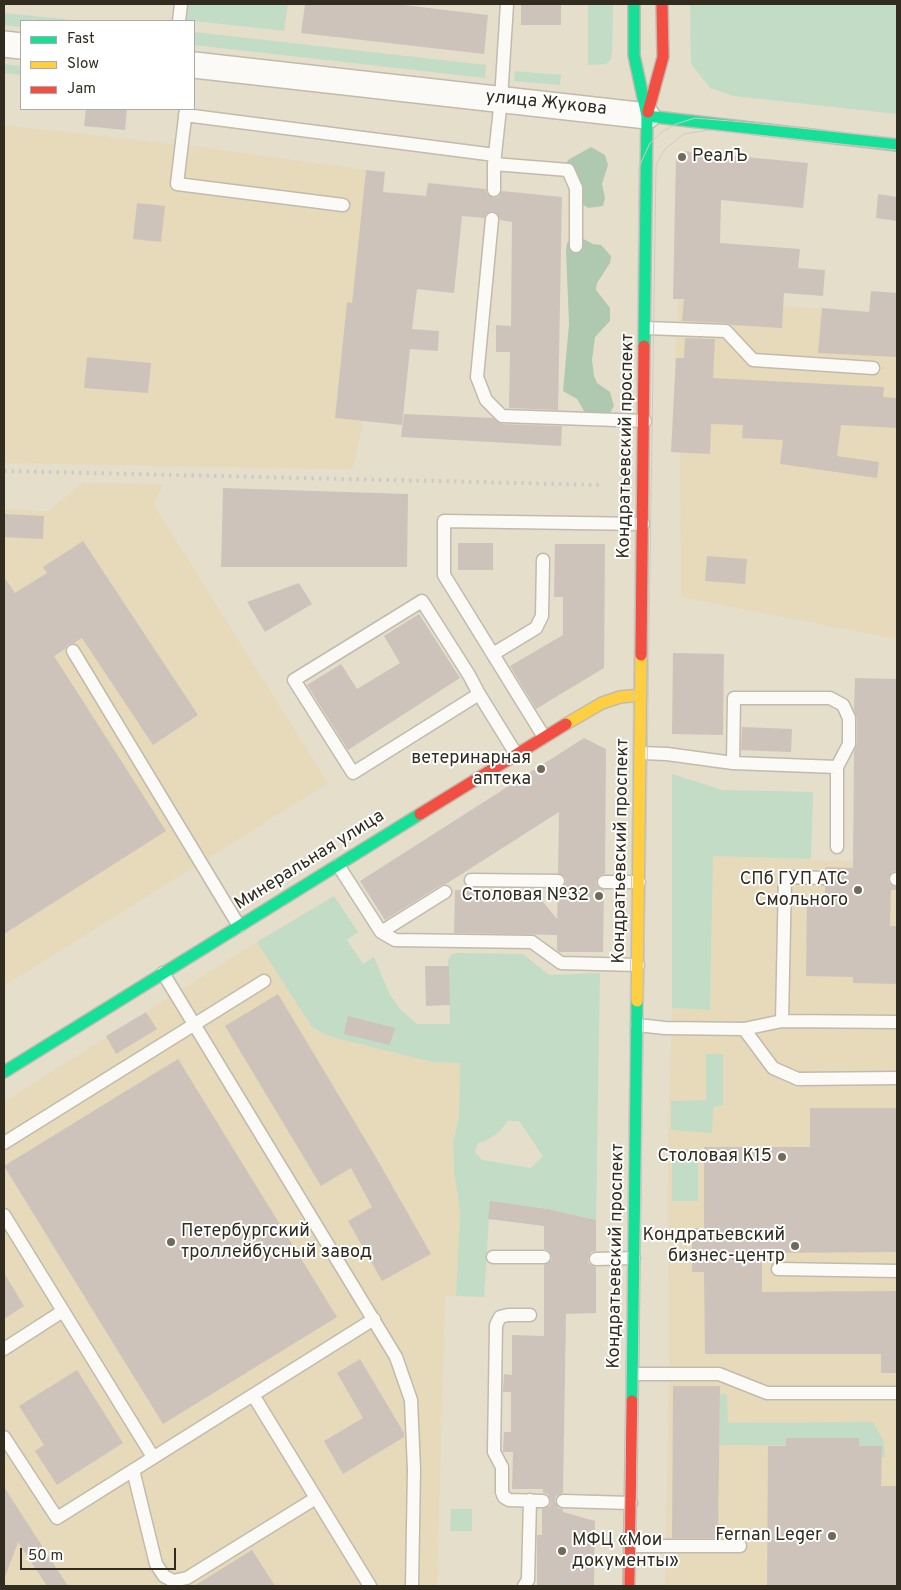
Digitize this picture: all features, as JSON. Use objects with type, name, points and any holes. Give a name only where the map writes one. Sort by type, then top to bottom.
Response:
[{"type":"main road","name":"Кондратьевский проспект","points":[[629,1586],[645,420],[647,116],[634,55],[634,4]]},
{"type":"main road","name":"Кондратьевский проспект","points":[[647,116],[663,57],[662,4]]},
{"type":"main road","name":"улица Жукова","points":[[647,116],[897,145]]},
{"type":"main road","name":"Минеральная улица","points":[[4,1072],[602,702],[620,697],[641,695]]},
{"type":"street","points":[[4,44],[20,46]]},
{"type":"street","name":"улица Жукова","points":[[195,64],[647,116]]},
{"type":"lane","points":[[179,20],[181,4]]},
{"type":"lane","points":[[494,190],[495,159],[502,99],[503,4]]},
{"type":"lane","points":[[343,204],[176,184],[186,112],[568,170],[576,188],[576,246]]},
{"type":"lane","points":[[492,219],[477,377],[486,400],[502,416],[645,420]]},
{"type":"lane","points":[[646,328],[726,331],[753,360],[873,368]]},
{"type":"lane","points":[[544,737],[444,575],[444,522],[643,524]]},
{"type":"lane","points":[[493,654],[536,628],[542,616],[543,560]]},
{"type":"lane","points":[[478,694],[353,773],[294,680],[422,601],[516,754]]},
{"type":"lane","points":[[73,651],[239,926]]},
{"type":"lane","points":[[733,763],[734,698],[830,698],[843,705],[850,718],[852,744],[837,767],[836,847]]},
{"type":"lane","points":[[640,753],[667,754],[733,763],[837,767]]},
{"type":"lane","points":[[338,865],[381,932],[395,940],[532,942],[561,963],[638,965]]},
{"type":"lane","points":[[782,1021],[785,877],[825,878]]},
{"type":"lane","points":[[471,880],[558,881]]},
{"type":"lane","points":[[604,882],[639,882]]},
{"type":"lane","points":[[381,932],[444,892]]},
{"type":"lane","points":[[163,973],[396,1357],[411,1400],[414,1470],[412,1586]]},
{"type":"lane","points":[[4,1143],[264,981]]},
{"type":"lane","points":[[637,1025],[666,1028],[744,1029],[782,1021],[897,1022]]},
{"type":"lane","points":[[744,1029],[774,1068],[798,1080],[897,1078]]},
{"type":"lane","points":[[4,1214],[153,1457]]},
{"type":"lane","points":[[493,1257],[544,1257]]},
{"type":"lane","points":[[596,1259],[634,1258]]},
{"type":"lane","points":[[778,1269],[897,1271]]},
{"type":"lane","points":[[4,1349],[63,1310]]},
{"type":"lane","points":[[524,1586],[528,1580],[536,1500],[509,1500],[504,1497],[502,1492],[502,1467],[494,1452],[496,1325],[500,1317],[530,1315]]},
{"type":"lane","points":[[4,1437],[57,1518],[374,1319]]},
{"type":"lane","points":[[633,1374],[719,1374],[767,1393],[897,1393]]},
{"type":"lane","points":[[253,1395],[370,1586]]},
{"type":"lane","points":[[133,1470],[156,1564],[164,1576],[173,1581],[187,1578],[316,1498]]},
{"type":"lane","points":[[563,1501],[631,1502]]},
{"type":"lane","points":[[630,1546],[740,1546]]},
{"type":"shaded area","points":[[4,125],[207,148],[366,170],[352,303],[347,302],[335,418],[363,421],[353,469],[4,463]]},
{"type":"shaded area","points":[[678,299],[896,314],[897,304],[897,639],[681,597],[680,453],[671,452]]},
{"type":"shaded area","points":[[82,483],[164,484],[153,504],[328,783],[4,986],[4,509],[49,511]]},
{"type":"shaded area","points":[[713,856],[897,863],[897,1586],[665,1586],[669,1380],[668,1129],[672,1008],[710,1010]]},
{"type":"shaded area","points":[[257,942],[312,1027],[328,1036],[432,1062],[460,1063],[459,1116],[453,1142],[454,1171],[460,1212],[456,1296],[445,1296],[437,1586],[4,1586],[4,1102]]},
{"type":"green space","points":[[188,4],[288,4],[284,31],[186,20]]},
{"type":"green space","points":[[588,4],[613,4],[612,53],[611,59],[606,64],[588,65]]},
{"type":"green space","points":[[690,4],[897,4],[897,114],[733,96],[710,88],[691,64]]},
{"type":"green space","points":[[4,13],[73,20],[20,20],[20,27],[4,25]]},
{"type":"green space","points":[[195,32],[486,65],[485,78],[195,45]]},
{"type":"green space","points":[[4,64],[20,66],[20,75],[4,73]]},
{"type":"green space","points":[[515,71],[561,75],[560,85],[514,81]]},
{"type":"green space","points":[[591,147],[605,155],[608,165],[602,184],[605,198],[603,206],[588,208],[582,204],[565,167],[568,160]]},
{"type":"green space","points":[[572,237],[580,237],[593,244],[601,245],[611,256],[610,263],[597,283],[596,290],[610,308],[610,321],[595,337],[592,360],[597,383],[610,392],[614,406],[610,413],[588,418],[577,399],[563,391],[569,324],[566,251],[567,243]]},
{"type":"green space","points":[[672,774],[722,790],[813,792],[811,859],[713,856],[710,1010],[672,1008]]},
{"type":"green space","points":[[334,896],[358,932],[347,940],[363,964],[374,957],[389,993],[400,1009],[417,1024],[450,1024],[448,960],[451,955],[456,953],[523,954],[549,975],[600,973],[596,1220],[544,1208],[490,1202],[484,1297],[456,1296],[460,1212],[454,1171],[453,1142],[459,1116],[460,1063],[432,1062],[328,1036],[312,1027],[257,942]],"holes":[[[508,1121],[519,1121],[543,1156],[531,1168],[482,1160],[475,1152],[478,1143],[486,1141],[498,1133]]]},
{"type":"green space","points":[[706,1054],[723,1054],[723,1105],[713,1107],[712,1133],[671,1130],[671,1101],[706,1100]]},
{"type":"green space","points":[[698,1148],[698,1201],[672,1201],[672,1151]]},
{"type":"green space","points":[[720,1394],[727,1394],[728,1423],[873,1422],[884,1442],[885,1457],[875,1457],[875,1446],[719,1445]]},
{"type":"green space","points":[[451,1509],[472,1509],[472,1531],[450,1531]]},
{"type":"building","points":[[305,4],[395,4],[488,15],[484,54],[301,33]]},
{"type":"building","points":[[521,4],[561,4],[561,25],[521,25]]},
{"type":"building","points":[[86,110],[127,110],[125,130],[84,126]]},
{"type":"building","points":[[683,151],[808,163],[803,208],[721,200],[720,243],[800,249],[798,268],[825,270],[823,296],[784,293],[782,328],[682,321],[684,299],[673,299],[676,157]]},
{"type":"building","points":[[366,170],[385,172],[383,192],[426,196],[428,183],[486,189],[487,194],[494,198],[498,197],[502,191],[562,197],[558,410],[509,408],[510,352],[496,352],[496,325],[511,326],[512,222],[500,220],[497,213],[492,211],[486,214],[484,218],[462,216],[454,293],[417,289],[412,329],[439,331],[438,351],[410,349],[402,425],[335,418],[347,302],[352,303]]},
{"type":"building","points":[[878,194],[897,197],[897,221],[876,218]]},
{"type":"building","points":[[137,203],[165,206],[161,242],[133,239]]},
{"type":"building","points":[[871,291],[897,293],[897,357],[818,353],[822,308],[869,312]]},
{"type":"building","points":[[685,338],[715,339],[713,378],[884,387],[883,397],[897,398],[897,428],[841,425],[837,456],[879,462],[877,478],[780,464],[783,440],[742,438],[743,425],[711,424],[710,454],[671,452],[676,358],[684,358]]},
{"type":"building","points":[[87,357],[151,363],[148,393],[84,388]]},
{"type":"building","points":[[404,414],[493,418],[502,424],[562,426],[561,446],[401,437]]},
{"type":"building","points":[[223,488],[408,494],[407,567],[221,567]]},
{"type":"building","points":[[4,514],[44,516],[43,539],[4,537]]},
{"type":"building","points":[[83,541],[198,715],[153,745],[82,638],[68,644],[65,649],[54,656],[166,831],[4,934],[4,577],[15,593],[47,573],[43,567]]},
{"type":"building","points":[[458,543],[493,543],[493,570],[458,570]]},
{"type":"building","points":[[555,544],[605,544],[604,668],[536,709],[510,666],[563,635],[563,597],[554,597]]},
{"type":"building","points":[[707,556],[747,559],[745,584],[705,581]]},
{"type":"building","points":[[299,583],[312,604],[265,632],[247,602]]},
{"type":"building","points":[[419,614],[460,678],[348,750],[307,685],[341,664],[357,689],[400,663],[384,636]]},
{"type":"building","points":[[673,653],[724,654],[723,735],[672,734]]},
{"type":"building","points":[[855,678],[897,679],[897,856],[896,871],[892,872],[888,879],[889,883],[896,887],[896,890],[891,890],[890,926],[897,926],[897,984],[853,983],[853,977],[806,976],[807,899],[825,900],[825,886],[832,883],[833,878],[830,871],[825,870],[826,867],[853,868],[854,752],[857,744],[857,718],[854,710]]},
{"type":"building","points":[[742,727],[792,729],[791,752],[741,750]]},
{"type":"building","points":[[584,738],[606,749],[605,874],[600,875],[596,882],[597,886],[604,890],[603,952],[559,952],[557,950],[557,935],[454,933],[455,890],[535,892],[557,919],[558,889],[562,888],[566,882],[565,877],[558,873],[559,812],[446,884],[441,885],[385,920],[360,881]]},
{"type":"building","points":[[425,966],[449,966],[450,1005],[426,1006]]},
{"type":"building","points":[[278,994],[374,1154],[431,1254],[382,1281],[348,1221],[372,1207],[351,1168],[321,1186],[225,1026]]},
{"type":"building","points":[[146,1012],[157,1029],[116,1054],[106,1036]]},
{"type":"building","points":[[348,1016],[395,1028],[390,1045],[344,1034]]},
{"type":"building","name":"Петербургский троллейбусный завод","points":[[178,1059],[337,1317],[163,1424],[4,1166]]},
{"type":"building","name":"Кондратьевский бизнес-центр","points":[[810,1108],[897,1108],[897,1252],[762,1253],[762,1292],[897,1291],[897,1373],[881,1373],[881,1354],[705,1354],[704,1272],[692,1272],[692,1228],[704,1228],[704,1147],[810,1147]]},
{"type":"building","points":[[490,1201],[548,1209],[596,1220],[596,1251],[591,1252],[588,1259],[589,1264],[596,1267],[596,1313],[566,1314],[563,1493],[556,1496],[555,1501],[558,1508],[563,1509],[563,1512],[595,1521],[594,1586],[537,1586],[537,1535],[542,1535],[542,1509],[550,1506],[551,1501],[548,1494],[543,1493],[543,1489],[512,1489],[513,1452],[503,1452],[504,1432],[511,1432],[511,1392],[503,1392],[504,1374],[512,1375],[512,1335],[544,1336],[544,1265],[551,1261],[552,1257],[548,1250],[544,1249],[544,1226],[488,1219]]},
{"type":"building","points":[[4,1273],[24,1306],[4,1319]]},
{"type":"building","points":[[360,1359],[404,1433],[404,1437],[343,1474],[324,1441],[363,1418],[337,1373]]},
{"type":"building","points":[[77,1370],[123,1443],[57,1485],[35,1451],[44,1445],[19,1406]]},
{"type":"building","points":[[673,1386],[720,1386],[718,1538],[672,1538]]},
{"type":"building","name":"Fernan Leger","points":[[786,1438],[859,1438],[859,1446],[882,1446],[881,1486],[897,1486],[897,1586],[767,1586],[768,1446],[786,1446]]},
{"type":"building","points":[[4,1487],[68,1586],[47,1586],[18,1542],[4,1576]]},
{"type":"building","points":[[252,1550],[275,1586],[194,1586]]},
{"type":"tram line","points":[[624,1586],[639,167],[650,143],[662,132],[676,124],[695,118],[897,138]]},
{"type":"tram line","points":[[635,1586],[656,165],[665,149],[684,134],[709,130],[897,150]]},
{"type":"railway","points":[[4,471],[602,485]]},
{"type":"traffic: fast","points":[[634,4],[634,55],[647,116],[644,346]]},
{"type":"traffic: fast","points":[[647,116],[897,145]]},
{"type":"traffic: fast","points":[[4,1072],[420,814]]},
{"type":"traffic: fast","points":[[632,1401],[637,1001]]},
{"type":"traffic: slow","points":[[637,1001],[641,655]]},
{"type":"traffic: slow","points":[[566,724],[602,703],[620,697],[641,695]]},
{"type":"traffic: jam","points":[[648,112],[663,57],[662,4]]},
{"type":"traffic: jam","points":[[641,655],[644,346]]},
{"type":"traffic: jam","points":[[420,814],[566,724]]},
{"type":"traffic: jam","points":[[629,1586],[632,1401]]},
{"type":"place","name":"РеалЪ","points":[[682,157]]},
{"type":"place","name":"ветеринарная аптека","points":[[541,769]]},
{"type":"place","name":"СПб ГУП АТС Смольного","points":[[858,890]]},
{"type":"place","name":"Столовая №32","points":[[599,896]]},
{"type":"place","name":"Столовая К15","points":[[782,1157]]},
{"type":"place","name":"Петербургский троллейбусный завод","points":[[171,1242]]},
{"type":"place","name":"Кондратьевский бизнес-центр","points":[[795,1246]]},
{"type":"place","name":"Fernan Leger","points":[[832,1536]]},
{"type":"place","name":"МФЦ «Мои документы»","points":[[562,1551]]}]
